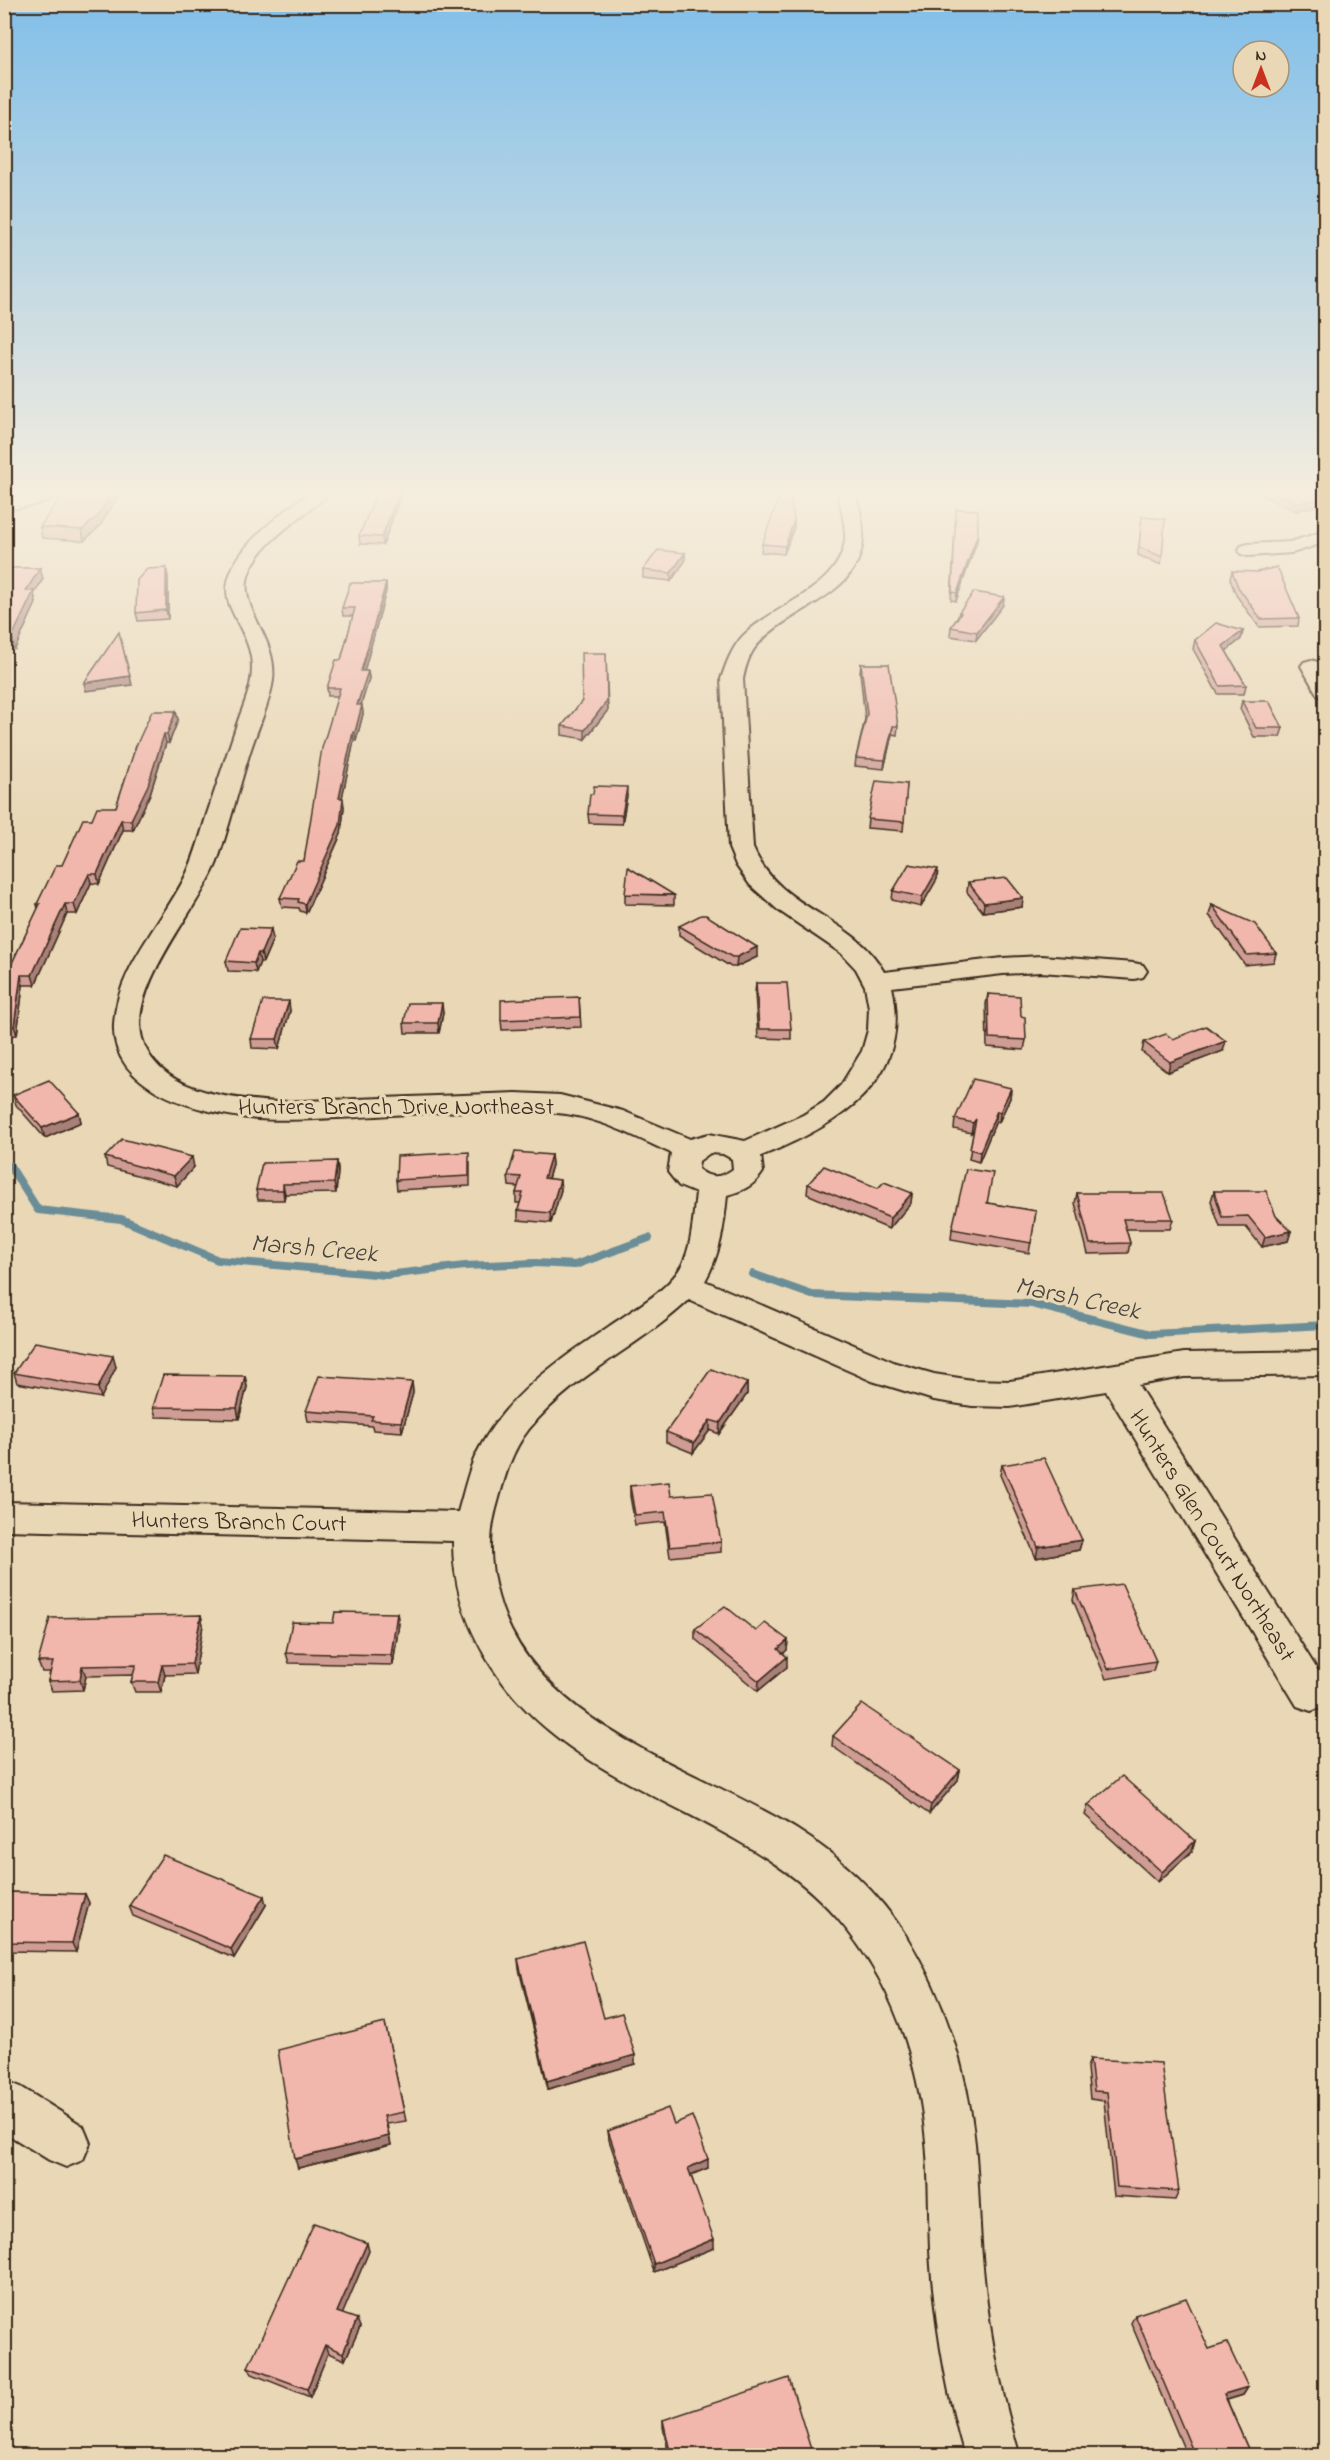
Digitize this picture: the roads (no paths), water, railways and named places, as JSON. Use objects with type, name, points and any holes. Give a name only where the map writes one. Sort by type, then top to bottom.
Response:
[{"type":"street","name":"Hunters Branch Drive Northeast","points":[[241,605],[260,644],[263,662],[262,681],[202,869],[147,963],[128,1014],[128,1038],[139,1061],[156,1078],[185,1095],[216,1105],[246,1110],[277,1111],[516,1102],[560,1104],[613,1117],[690,1150]]},
{"type":"street","points":[[744,1152],[780,1138],[834,1107],[866,1072],[878,1048],[883,1026],[883,1002],[876,981],[866,964],[850,947],[769,891],[754,875],[744,859],[741,848],[732,680],[737,660],[750,641],[766,627],[799,605]]},
{"type":"street","points":[[1311,666],[1326,691]]},
{"type":"street","points":[[876,981],[1003,966],[1041,964],[1134,971]]},
{"type":"street","points":[[717,1143],[734,1146],[744,1152],[750,1165],[748,1172],[735,1184],[712,1187],[696,1182],[683,1172],[684,1157],[690,1150],[699,1146],[717,1143]]},
{"type":"street","points":[[712,1187],[699,1263],[685,1285],[662,1306],[559,1378],[528,1406],[508,1432],[492,1460],[473,1527],[472,1567],[481,1608],[498,1648],[523,1682],[554,1714],[587,1739],[773,1839],[825,1876],[855,1906],[890,1952],[917,2006],[935,2057],[949,2126],[957,2269],[970,2374],[993,2456]]},
{"type":"street","points":[[685,1285],[884,1372],[934,1387],[972,1393],[1010,1394],[1184,1365],[1326,1363]]},
{"type":"street","name":"Hunters Glen Court Northeast","points":[[1115,1377],[1311,1694]]},
{"type":"street","name":"Hunters Branch Court","points":[[4,1516],[473,1527]]},
{"type":"street","points":[[4,2104],[66,2144]]},
{"type":"waterway","name":"Marsh Creek","points":[[4,1164],[10,1166],[38,1210],[121,1219],[218,1260],[386,1275],[465,1266],[535,1263],[575,1265],[649,1238]]},
{"type":"waterway","name":"Marsh Creek","points":[[753,1274],[812,1295],[1032,1304],[1151,1334],[1326,1325]]}]
